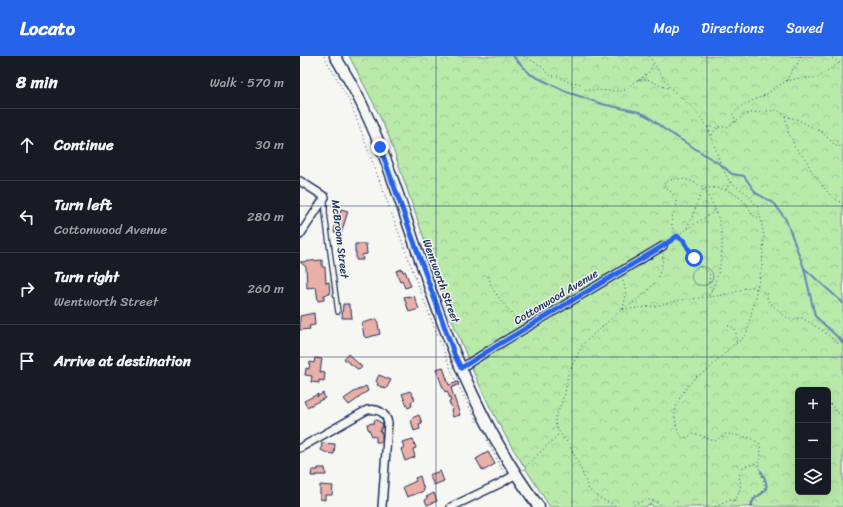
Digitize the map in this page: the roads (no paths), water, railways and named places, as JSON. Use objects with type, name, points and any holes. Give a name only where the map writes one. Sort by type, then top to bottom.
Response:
[{"type":"main road","name":"Wentworth Street","points":[[335,56],[364,109],[380,147],[427,280],[461,368],[514,478],[539,507]]},
{"type":"street","name":"McBroom Street","points":[[300,181],[325,197]]},
{"type":"street","points":[[300,236],[325,197]]},
{"type":"street","name":"Cottonwood Avenue","points":[[461,368],[663,246]]},
{"type":"street","points":[[300,448],[368,410],[372,409],[381,412],[387,419],[388,423],[382,507]]},
{"type":"street","points":[[451,507],[514,478]]},
{"type":"lane","name":"McBroom Street","points":[[325,197],[325,214],[338,312]]},
{"type":"waterway","points":[[513,56],[530,74],[567,92],[602,104],[639,112],[649,117],[664,129],[721,165],[732,174],[744,176],[756,193],[775,204],[786,220],[804,268],[815,316],[843,342]]},
{"type":"waterway","points":[[804,268],[843,303]]},
{"type":"waterway","points":[[752,507],[755,499],[765,490],[765,480],[761,471]]}]
